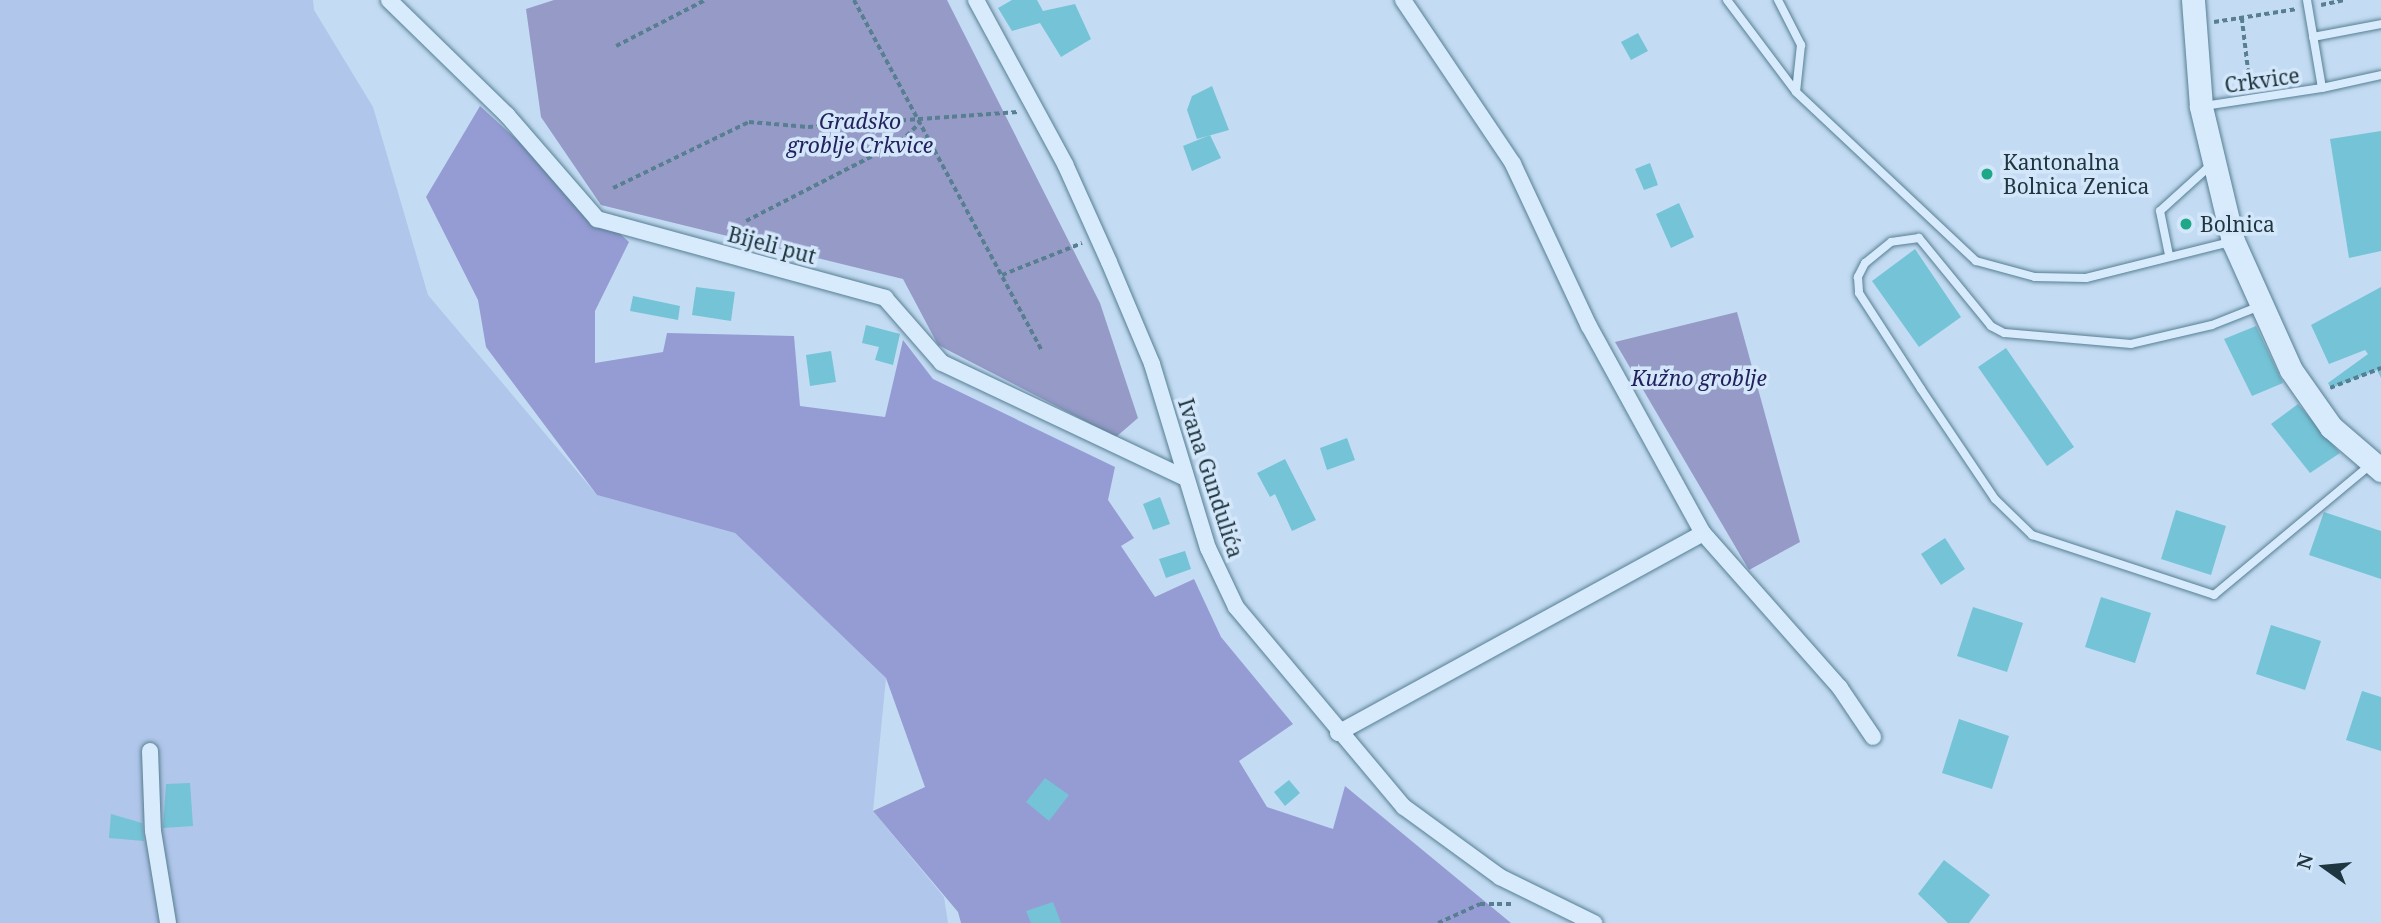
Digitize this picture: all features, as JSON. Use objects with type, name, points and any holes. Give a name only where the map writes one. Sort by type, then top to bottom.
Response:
[{"type":"main road","points":[[2193,0],[2201,107],[2233,241],[2262,306],[2309,396],[2331,427],[2376,467]]},
{"type":"street","name":"Bijeli put","points":[[389,0],[507,115],[597,219],[886,298],[942,363],[1185,478]]},
{"type":"street","name":"Ivana Gundulića","points":[[976,0],[1097,237],[1152,364],[1208,548],[1236,607],[1338,733],[1404,807],[1461,853],[1594,923]]},
{"type":"street","points":[[1403,0],[1513,164],[1589,327],[1703,533],[1839,688],[1872,737]]},
{"type":"street","points":[[1338,733],[1703,533]]},
{"type":"street","points":[[149,751],[153,831],[168,923]]},
{"type":"lane","points":[[1727,0],[1796,92],[1976,261],[2035,277],[2086,278],[2233,241]]},
{"type":"lane","points":[[1778,0],[1801,45],[1796,92]]},
{"type":"lane","name":"Crkvice","points":[[2201,107],[2322,89],[2308,4]]},
{"type":"lane","points":[[2314,37],[2381,24]]},
{"type":"lane","points":[[2322,89],[2381,75]]},
{"type":"lane","points":[[2169,255],[2159,218],[2163,205],[2213,163]]},
{"type":"lane","points":[[2262,306],[2201,329],[2131,344],[2004,333],[1991,326],[1919,238],[1891,242],[1865,262],[1858,277],[1859,293],[1995,499],[2032,535],[2214,595],[2376,467]]},
{"type":"path","points":[[616,46],[705,0]]},
{"type":"path","points":[[854,0],[1042,351]]},
{"type":"path","points":[[2195,25],[2308,4],[2345,0]]},
{"type":"path","points":[[2242,18],[2252,98]]},
{"type":"path","points":[[613,188],[749,122],[808,127],[1035,111]]},
{"type":"path","points":[[746,221],[900,142],[921,121]]},
{"type":"path","points":[[1003,275],[1097,237]]},
{"type":"path","points":[[2309,396],[2381,368]]},
{"type":"path","points":[[1438,923],[1480,904],[1518,904]]},
{"type":"shaded area","points":[[0,0],[313,0],[314,10],[373,107],[428,295],[597,495],[735,533],[886,678],[873,811],[944,897],[948,923],[0,923]]},
{"type":"shaded area","points":[[480,106],[629,242],[595,311],[595,363],[663,352],[667,333],[794,336],[800,406],[885,417],[903,340],[933,379],[1115,467],[1108,500],[1134,538],[1121,546],[1155,597],[1194,579],[1221,637],[1293,724],[1239,761],[1267,807],[1333,829],[1345,786],[1511,923],[961,923],[958,912],[873,811],[925,787],[886,678],[735,533],[597,495],[486,347],[478,300],[426,197]]},
{"type":"green space","name":"Gradsko groblje Crkvice","points":[[554,0],[947,0],[1100,303],[1138,418],[1116,437],[938,345],[903,279],[601,205],[541,117],[526,9]]},
{"type":"green space","name":"Kužno groblje","points":[[1737,312],[1800,542],[1749,570],[1615,342]]},
{"type":"building","points":[[1012,0],[1037,0],[1043,11],[1075,4],[1091,39],[1061,57],[1040,23],[1012,31],[998,8]]},
{"type":"building","points":[[1638,33],[1648,51],[1631,60],[1621,42]]},
{"type":"building","points":[[1212,86],[1229,130],[1197,139],[1187,110],[1192,96]]},
{"type":"building","points":[[2381,131],[2381,251],[2349,258],[2330,139]]},
{"type":"building","points":[[1210,135],[1221,158],[1192,171],[1183,146]]},
{"type":"building","points":[[1650,163],[1658,185],[1644,190],[1635,169]]},
{"type":"building","points":[[1679,203],[1694,237],[1671,248],[1656,214]]},
{"type":"building","points":[[1915,249],[1961,317],[1919,347],[1872,281]]},
{"type":"building","points":[[696,287],[735,292],[731,321],[692,315]]},
{"type":"building","points":[[2381,287],[2381,378],[2377,370],[2331,388],[2328,383],[2368,354],[2365,350],[2329,364],[2311,325]]},
{"type":"building","points":[[633,296],[680,306],[678,320],[630,311]]},
{"type":"building","points":[[866,325],[900,334],[893,365],[875,360],[879,347],[862,343]]},
{"type":"building","points":[[2256,326],[2283,383],[2252,396],[2224,339]]},
{"type":"building","points":[[2006,348],[2074,447],[2047,466],[1978,367]]},
{"type":"building","points":[[831,351],[836,382],[810,386],[806,355]]},
{"type":"building","points":[[2298,404],[2340,453],[2310,473],[2271,424]]},
{"type":"building","points":[[1347,438],[1355,460],[1327,470],[1320,448]]},
{"type":"building","points":[[1285,459],[1316,520],[1292,531],[1275,494],[1270,497],[1257,473]]},
{"type":"building","points":[[1160,497],[1170,524],[1153,530],[1143,504]]},
{"type":"building","points":[[2176,510],[2226,526],[2211,575],[2161,559]]},
{"type":"building","points":[[2324,512],[2381,531],[2381,579],[2309,555]]},
{"type":"building","points":[[1945,538],[1965,569],[1941,585],[1921,554]]},
{"type":"building","points":[[1185,551],[1191,569],[1166,578],[1159,559]]},
{"type":"building","points":[[2101,597],[2151,613],[2135,663],[2085,647]]},
{"type":"building","points":[[1973,607],[2023,623],[2007,672],[1957,656]]},
{"type":"building","points":[[2271,625],[2321,641],[2305,690],[2256,674]]},
{"type":"building","points":[[2362,691],[2381,697],[2381,751],[2346,740]]},
{"type":"building","points":[[1959,719],[2009,736],[1992,789],[1942,773]]},
{"type":"building","points":[[1045,778],[1069,795],[1049,821],[1026,802]]},
{"type":"building","points":[[1289,780],[1300,793],[1285,806],[1274,792]]},
{"type":"building","points":[[190,783],[193,826],[163,828],[166,784]]},
{"type":"building","points":[[111,814],[142,823],[144,841],[109,838]]},
{"type":"building","points":[[1944,860],[1990,895],[1969,923],[1948,923],[1918,894]]},
{"type":"building","points":[[1053,902],[1061,923],[1031,923],[1026,911]]},
{"type":"place","name":"Kantonalna Bolnica Zenica","points":[[1987,174]]},
{"type":"place","name":"Bolnica","points":[[2186,224]]}]
